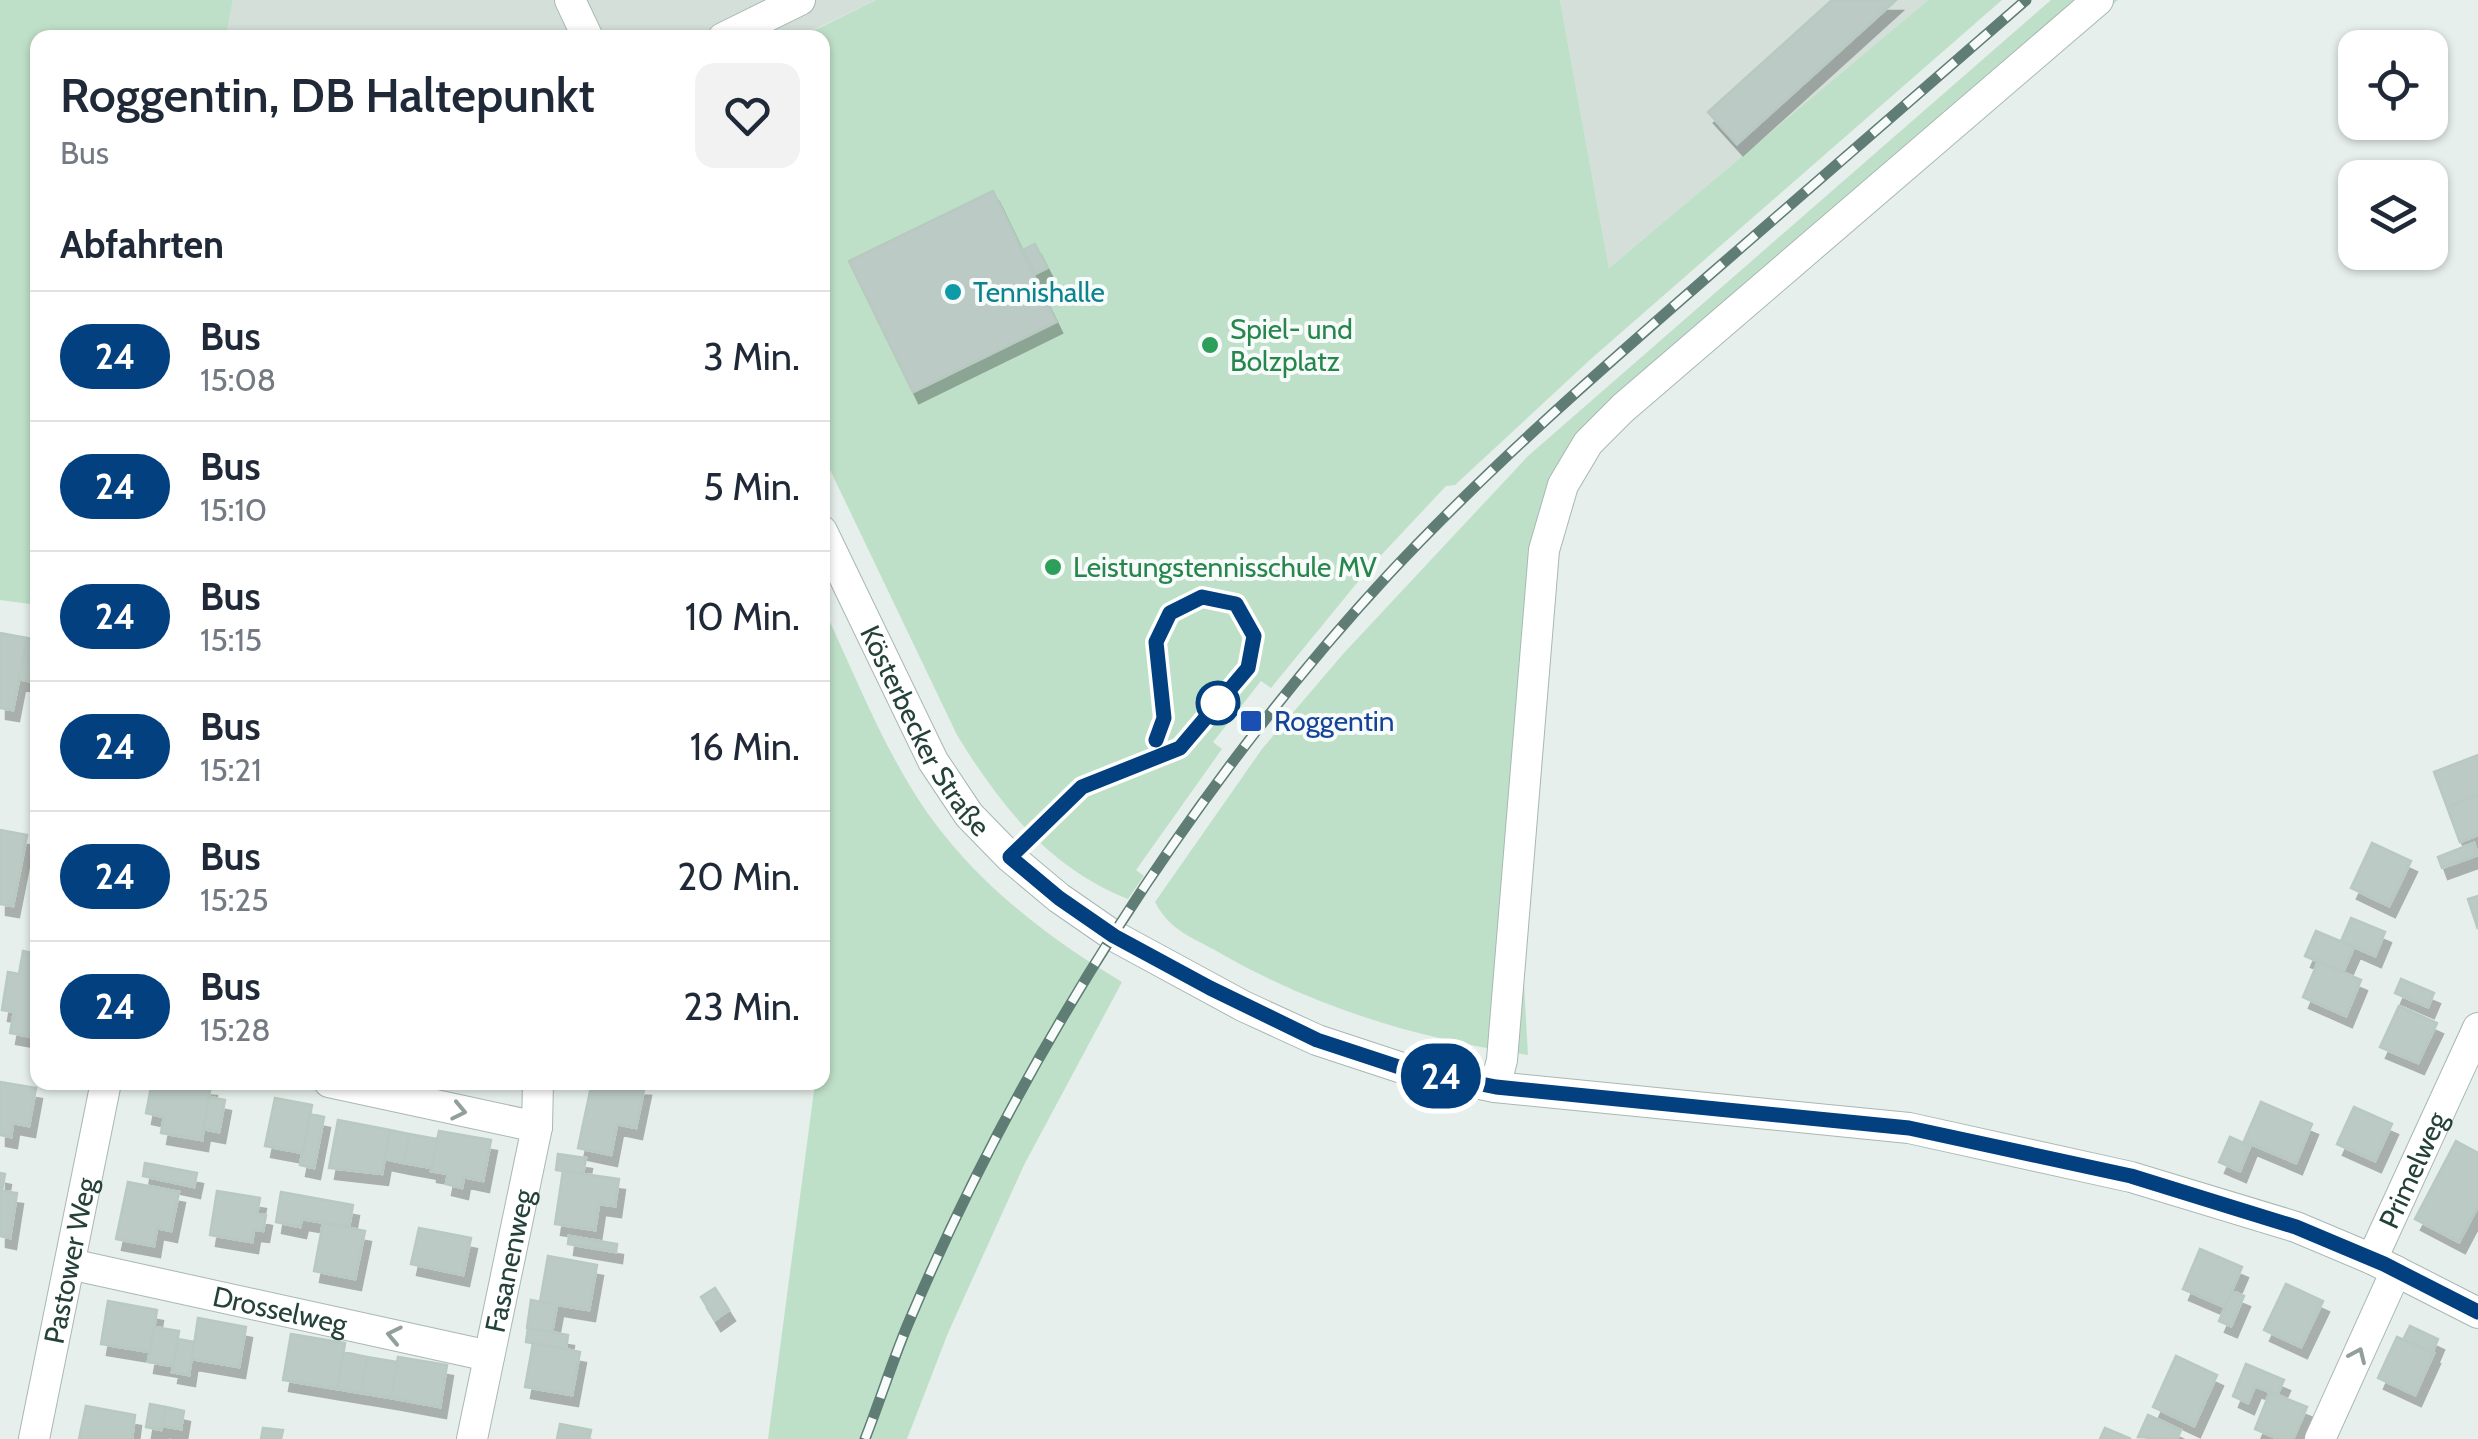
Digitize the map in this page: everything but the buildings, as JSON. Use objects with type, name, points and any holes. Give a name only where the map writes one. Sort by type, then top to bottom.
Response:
[{"type":"street","points":[[570,0],[584,30]]},
{"type":"street","points":[[739,30],[800,0]]},
{"type":"street","points":[[1496,1087],[1502,1060],[1544,550],[1564,485],[1588,443],[1623,408],[2098,0]]},
{"type":"street","name":"Kösterbecker Straße","points":[[830,548],[933,762],[969,814],[1010,857],[1059,898],[1114,936],[1243,1006],[1317,1040],[1402,1068],[1496,1087],[1909,1128],[2131,1176],[2260,1214],[2384,1265],[2478,1312]]},
{"type":"street","name":"Primelweg","points":[[2320,1439],[2478,1028]]},
{"type":"street","name":"Pastower Weg","points":[[34,1439],[104,1090]]},
{"type":"street","points":[[365,1090],[537,1128]]},
{"type":"street","name":"Fasanenweg","points":[[472,1439],[537,1128],[538,1090]]},
{"type":"street","name":"Drosselweg","points":[[70,1264],[489,1356]]},
{"type":"shaded area","points":[[233,0],[876,0],[814,30],[227,30]]},
{"type":"shaded area","points":[[1560,0],[1928,0],[1609,268]]},
{"type":"green space","points":[[0,0],[233,0],[227,30],[30,30],[30,604],[0,600]]},
{"type":"green space","points":[[876,0],[1560,0],[1609,268],[1928,0],[2002,0],[1592,358],[1455,485],[1446,486],[1370,567],[1271,688],[1261,681],[1213,742],[1222,749],[1136,870],[1144,876],[1128,899],[1100,886],[1051,852],[1009,809],[973,761],[830,470],[830,30],[815,30]]},
{"type":"green space","points":[[2051,0],[2118,0],[1633,416],[1600,447],[1569,505],[1553,568],[1523,965],[1528,1055],[1447,1040],[1369,1019],[1256,973],[1175,927],[1155,902],[1262,749],[1343,654],[1528,456]]},
{"type":"green space","points":[[830,622],[898,765],[930,817],[1004,897],[1061,943],[1122,982],[1024,1165],[948,1333],[907,1439],[768,1439],[814,1090],[830,1090]]},
{"type":"railway","points":[[865,1439],[908,1324],[953,1224],[1058,1026],[1180,834],[1317,656],[1389,574],[1544,422],[2026,0]]},
{"type":"bus line","name":"24","points":[[1156,740],[1164,718],[1156,642],[1170,613],[1202,597],[1236,604],[1254,636],[1248,668],[1180,748],[1082,787],[1010,857],[1059,898],[1114,936],[1243,1006],[1317,1040],[1402,1068],[1496,1087],[1909,1128],[2131,1176],[2296,1227],[2384,1264],[2478,1312]]},
{"type":"place","name":"Tennishalle","points":[[953,292]]},
{"type":"place","name":"Spiel- und Bolzplatz","points":[[1210,345]]},
{"type":"place","name":"Leistungstennisschule MV","points":[[1053,567]]},
{"type":"place","name":"Roggentin","points":[[1251,721]]}]
